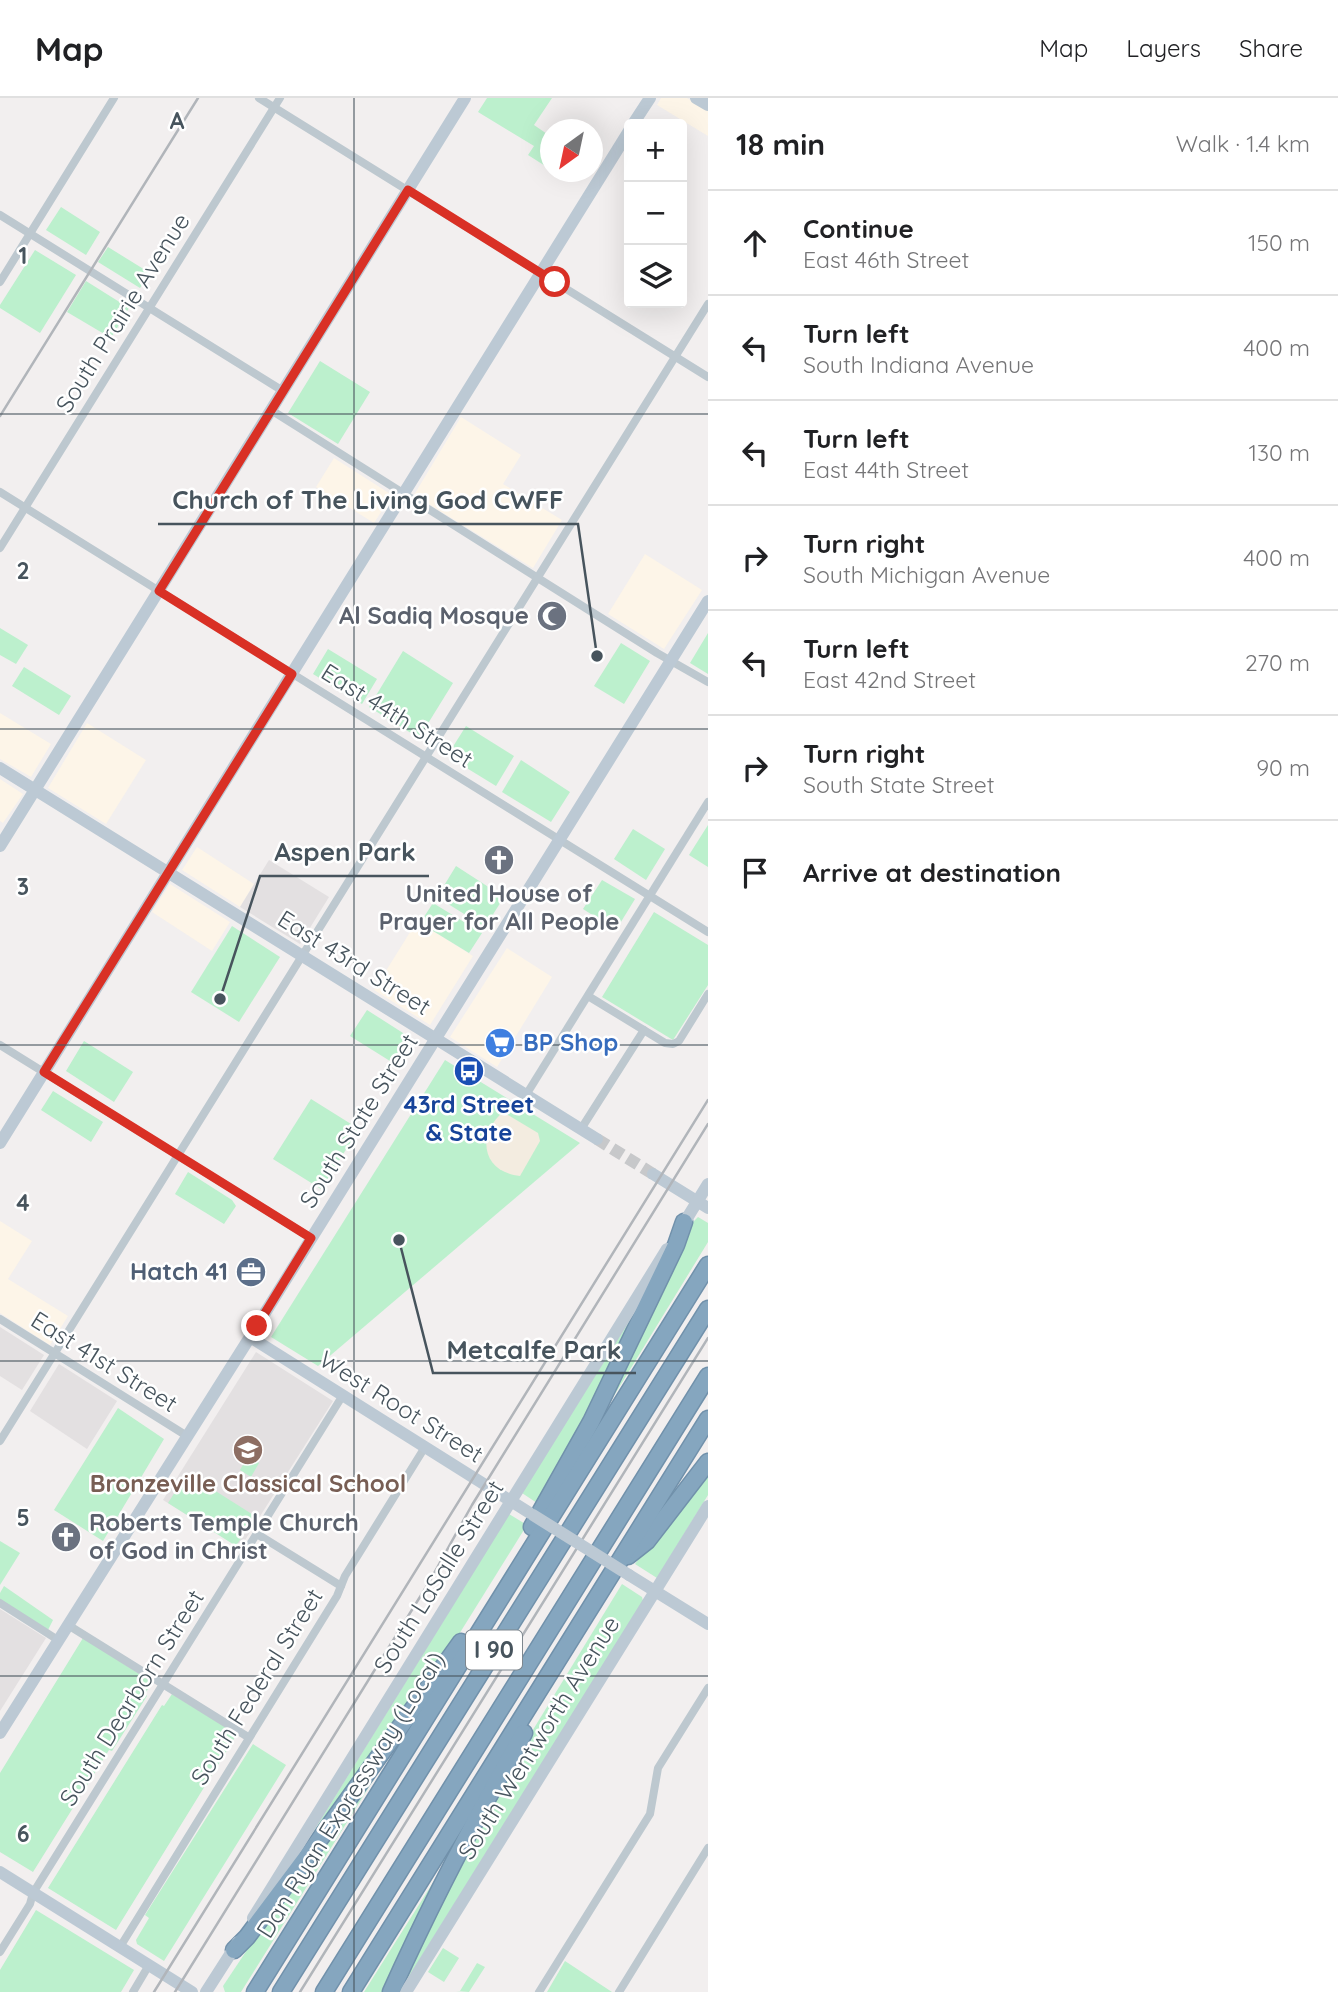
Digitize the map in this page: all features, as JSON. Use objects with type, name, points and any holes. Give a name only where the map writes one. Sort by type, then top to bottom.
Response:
[{"type":"highway","points":[[511,1580],[525,1540],[591,1422],[676,1245],[684,1222]]},
{"type":"highway","name":"Dan Ryan Expressway (Local)","points":[[255,1992],[708,1265]]},
{"type":"highway","name":"I 90","points":[[281,1992],[708,1309]]},
{"type":"highway","name":"I 90","points":[[324,1992],[708,1376]]},
{"type":"highway","name":"I 90","points":[[351,1992],[553,1667],[624,1570],[708,1419]]},
{"type":"highway","points":[[624,1570],[708,1462]]},
{"type":"highway","points":[[234,1950],[247,1937],[309,1854],[466,1635],[492,1611]]},
{"type":"highway","points":[[391,1992],[474,1821],[530,1723],[553,1667]]},
{"type":"street","points":[[0,282],[114,98]]},
{"type":"street","points":[[259,98],[708,377]]},
{"type":"street","name":"South Prairie Avenue","points":[[0,548],[280,98]]},
{"type":"street","points":[[0,846],[466,98]]},
{"type":"street","points":[[636,119],[650,98]]},
{"type":"street","points":[[696,98],[708,105]]},
{"type":"street","points":[[0,1143],[624,139]]},
{"type":"street","points":[[0,215],[283,391]]},
{"type":"street","points":[[0,1441],[708,304]]},
{"type":"street","points":[[271,410],[708,682]]},
{"type":"street","name":"East 44th Street","points":[[0,492],[708,932]]},
{"type":"street","name":"South State Street","points":[[0,1733],[708,601]]},
{"type":"street","name":"East 43rd Street","points":[[0,768],[597,1139]]},
{"type":"street","points":[[526,1095],[708,802]]},
{"type":"street","points":[[588,996],[664,1043],[673,1044],[679,1041],[708,994]]},
{"type":"street","points":[[581,1129],[644,1030]]},
{"type":"street","points":[[0,1045],[311,1238]]},
{"type":"street","points":[[653,1174],[703,1205]]},
{"type":"street","name":"South LaSalle Street","points":[[206,1992],[684,1222],[703,1205],[708,1184]]},
{"type":"street","name":"East 41st Street","points":[[0,1320],[187,1436]]},
{"type":"street","name":"West Root Street","points":[[250,1337],[708,1624]]},
{"type":"street","name":"South Dearborn Street","points":[[0,1952],[30,1904],[33,1893],[343,1395]]},
{"type":"street","name":"South Federal Street","points":[[120,1947],[425,1447]]},
{"type":"street","name":"South Wentworth Avenue","points":[[406,1992],[708,1506]]},
{"type":"street","points":[[257,1534],[341,1586]]},
{"type":"street","points":[[0,1603],[58,1640]]},
{"type":"street","points":[[68,1625],[248,1737]]},
{"type":"street","points":[[539,1992],[650,1814],[658,1768],[708,1688]]},
{"type":"street","points":[[619,1992],[708,1848]]},
{"type":"street","points":[[0,1872],[192,1992]]},
{"type":"street","points":[[132,1992],[149,1965]]},
{"type":"shaded area","points":[[661,98],[687,98],[708,111],[708,136],[687,123],[687,119],[680,119],[657,105]]},
{"type":"shaded area","points":[[461,417],[521,455],[503,484],[562,520],[533,568],[414,495]]},
{"type":"shaded area","points":[[334,458],[392,495],[374,523],[316,487]]},
{"type":"shaded area","points":[[645,554],[702,590],[664,649],[608,614]]},
{"type":"shaded area","points":[[0,713],[51,744],[31,777],[0,759]]},
{"type":"shaded area","points":[[87,723],[146,760],[106,824],[48,788]]},
{"type":"shaded area","points":[[0,779],[23,794],[3,823],[0,821]]},
{"type":"shaded area","points":[[197,847],[254,884],[240,907],[182,870]]},
{"type":"shaded area","points":[[269,860],[329,897],[300,944],[240,907]]},
{"type":"shaded area","points":[[170,884],[230,922],[212,951],[152,912]]},
{"type":"shaded area","points":[[417,921],[473,956],[430,1025],[374,990]]},
{"type":"shaded area","points":[[507,948],[552,977],[497,1067],[450,1037]]},
{"type":"shaded area","points":[[0,1221],[32,1241],[8,1279],[68,1316],[50,1345],[0,1313]]},
{"type":"shaded area","points":[[0,1327],[44,1355],[22,1390],[0,1376]]},
{"type":"shaded area","name":"Bronzeville Classical School","points":[[256,1352],[333,1401],[240,1548],[163,1500]]},
{"type":"shaded area","points":[[59,1364],[117,1401],[87,1449],[30,1411]]},
{"type":"shaded area","points":[[0,1609],[46,1638],[0,1711]]},
{"type":"green space","points":[[487,98],[552,98],[534,125],[540,129],[540,163],[528,155],[534,146],[478,112]]},
{"type":"green space","points":[[61,207],[100,232],[86,255],[46,230]]},
{"type":"green space","points":[[108,247],[150,273],[140,288],[98,262]]},
{"type":"green space","points":[[35,250],[76,275],[40,333],[0,308]]},
{"type":"green space","points":[[86,281],[129,308],[111,338],[67,312]]},
{"type":"green space","points":[[320,361],[370,392],[338,444],[288,413]]},
{"type":"green space","points":[[0,628],[28,645],[16,664],[0,655]]},
{"type":"green space","points":[[708,633],[708,674],[690,663]]},
{"type":"green space","points":[[621,643],[650,661],[624,704],[594,686]]},
{"type":"green space","points":[[328,649],[377,679],[362,704],[313,674]]},
{"type":"green space","points":[[403,651],[453,683],[419,738],[369,707]]},
{"type":"green space","points":[[24,667],[71,696],[59,715],[12,686]]},
{"type":"green space","points":[[466,726],[514,756],[496,786],[447,756]]},
{"type":"green space","points":[[521,760],[570,792],[551,822],[502,792]]},
{"type":"green space","points":[[708,825],[708,867],[689,855]]},
{"type":"green space","points":[[633,829],[665,849],[646,880],[614,859]]},
{"type":"green space","points":[[456,866],[504,897],[485,927],[437,897]]},
{"type":"green space","points":[[602,880],[635,899],[616,930],[583,909]]},
{"type":"green space","points":[[433,903],[482,933],[469,953],[420,923]]},
{"type":"green space","points":[[654,912],[708,945],[708,985],[673,1040],[602,997]]},
{"type":"green space","points":[[232,926],[280,957],[239,1022],[191,992]]},
{"type":"green space","points":[[367,1010],[414,1040],[398,1066],[350,1036]]},
{"type":"green space","points":[[84,1041],[133,1072],[114,1102],[66,1071]]},
{"type":"green space","points":[[445,1060],[580,1143],[318,1366],[271,1337]]},
{"type":"green space","points":[[53,1091],[103,1122],[91,1142],[41,1110]]},
{"type":"green space","points":[[311,1099],[359,1129],[321,1189],[273,1159]]},
{"type":"green space","points":[[188,1172],[232,1200],[236,1206],[224,1224],[175,1194]]},
{"type":"green space","points":[[698,1217],[708,1223],[708,1242],[601,1417],[691,1224]]},
{"type":"green space","points":[[650,1287],[540,1505],[522,1493]]},
{"type":"green space","points":[[118,1408],[164,1439],[103,1541],[54,1510]]},
{"type":"green space","points":[[248,1456],[259,1463],[251,1477],[240,1470]]},
{"type":"green space","points":[[708,1469],[708,1495],[657,1578],[635,1564]]},
{"type":"green space","points":[[187,1473],[255,1516],[236,1546],[168,1503]]},
{"type":"green space","points":[[509,1514],[527,1525],[443,1660],[278,1889]]},
{"type":"green space","points":[[0,1541],[20,1553],[0,1585]]},
{"type":"green space","points":[[622,1584],[642,1597],[643,1601],[402,1988],[400,1986],[506,1774]]},
{"type":"green space","points":[[4,1586],[53,1620],[48,1630],[0,1600]]},
{"type":"green space","points":[[83,1638],[152,1682],[145,1694],[147,1696],[112,1751],[109,1750],[33,1872],[0,1852],[0,1773]]},
{"type":"green space","points":[[172,1694],[237,1734],[116,1930],[48,1888],[162,1705],[164,1706]]},
{"type":"green space","points":[[253,1744],[286,1765],[164,1961],[137,1944],[136,1940],[149,1918],[145,1915]]},
{"type":"green space","points":[[371,1777],[374,1779],[241,1992],[225,1992],[223,1986],[265,1923]]},
{"type":"green space","points":[[439,1873],[385,1992],[364,1992]]},
{"type":"green space","points":[[36,1910],[134,1970],[121,1992],[0,1992],[0,1970]]},
{"type":"green space","points":[[443,1948],[459,1958],[444,1982],[428,1972]]},
{"type":"green space","points":[[565,1961],[612,1992],[547,1992]]},
{"type":"green space","points":[[477,1963],[485,1967],[469,1992],[456,1991],[460,1991]]},
{"type":"sand","points":[[503,1112],[538,1133],[540,1141],[520,1176],[498,1168],[487,1151],[489,1131]]},
{"type":"tunnel","points":[[597,1139],[653,1174]]},
{"type":"railway","points":[[0,416],[198,98]]},
{"type":"railway","points":[[154,1992],[708,1100]]},
{"type":"railway","points":[[175,1992],[428,1584],[472,1505],[708,1124]]},
{"type":"railway","points":[[300,1992],[708,1338]]},
{"type":"place","name":"Al Sadiq Mosque","points":[[552,616]]},
{"type":"place","name":"Church of The Living God CWFF","points":[[597,656]]},
{"type":"place","name":"United House of Prayer for All People","points":[[499,860]]},
{"type":"place","name":"Aspen Park","points":[[220,999]]},
{"type":"place","name":"BP Shop","points":[[500,1043]]},
{"type":"place","name":"43rd Street & State","points":[[469,1071]]},
{"type":"place","name":"Metcalfe Park","points":[[399,1240]]},
{"type":"place","name":"Hatch 41","points":[[251,1272]]},
{"type":"place","name":"Bronzeville Classical School","points":[[248,1450]]},
{"type":"place","name":"Roberts Temple Church of God in Christ","points":[[66,1537]]},
{"type":"route","points":[[257,1326],[311,1238],[44,1072],[292,674],[159,591],[408,190],[555,282]]}]
